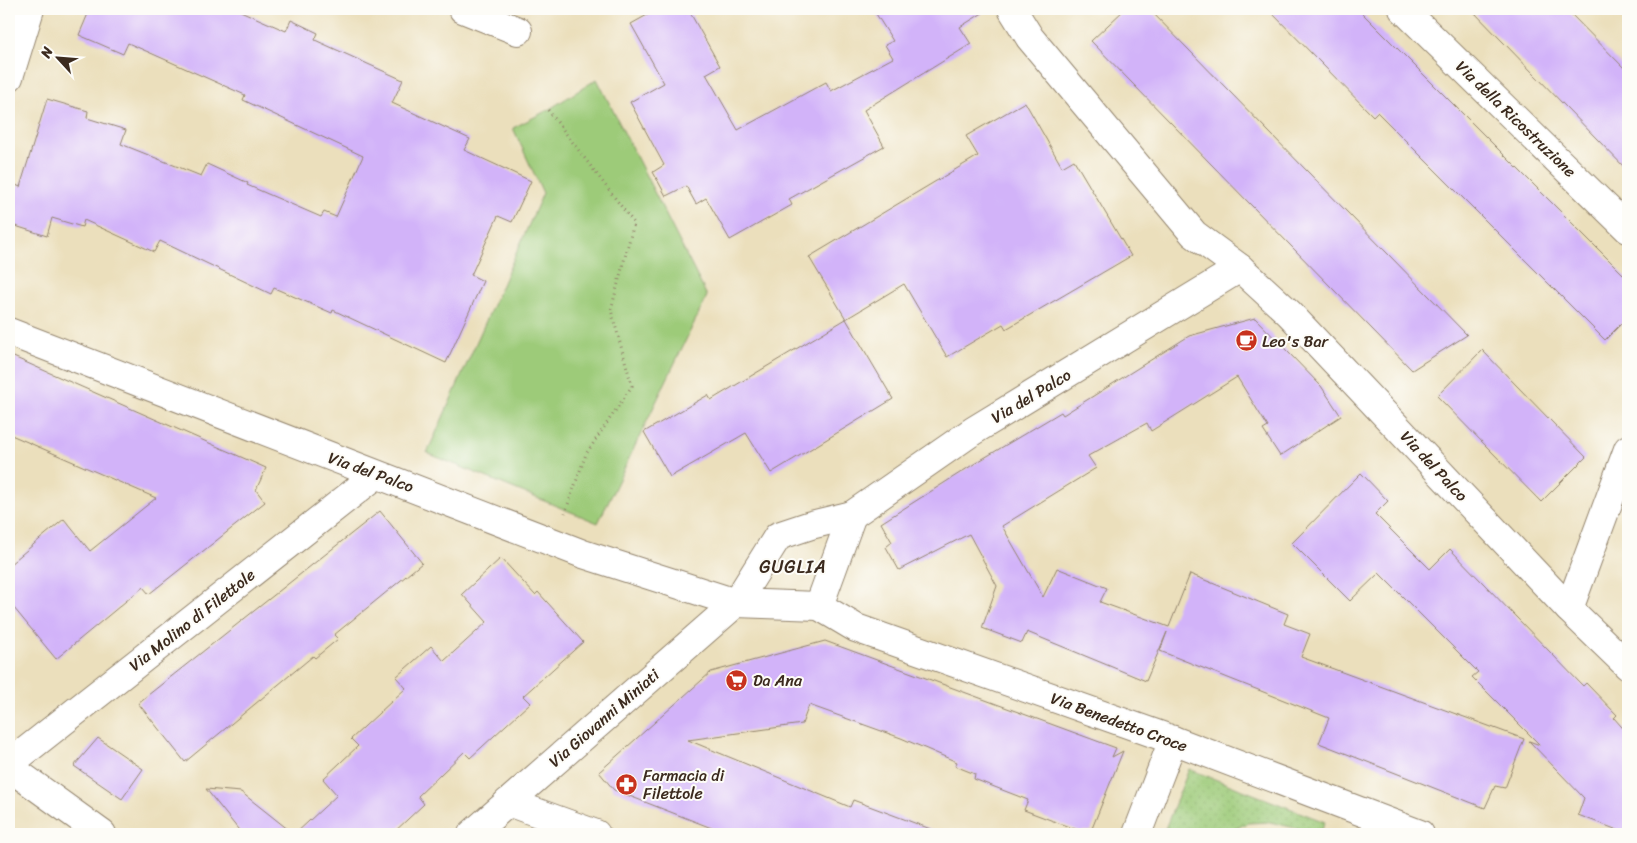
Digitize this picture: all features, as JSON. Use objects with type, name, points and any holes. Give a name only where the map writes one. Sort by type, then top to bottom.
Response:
[{"type":"street","points":[[9,78],[30,9]]},
{"type":"street","points":[[463,9],[518,31]]},
{"type":"street","name":"Via del Palco","points":[[1012,9],[1030,38],[1194,234],[1240,268],[1289,312],[1569,609],[1628,666]]},
{"type":"street","name":"Via della Ricostruzione","points":[[1403,9],[1628,229]]},
{"type":"street","name":"Via del Palco","points":[[736,602],[778,536],[810,525],[852,515],[973,431],[1240,268]]},
{"type":"street","name":"Via del Palco","points":[[9,332],[376,475],[428,493],[554,544],[736,602],[819,606]]},
{"type":"street","points":[[1569,609],[1628,449]]},
{"type":"street","name":"Via Molino di Filettole","points":[[9,765],[376,475]]},
{"type":"street","points":[[819,606],[852,515]]},
{"type":"street","name":"Via Giovanni Miniati","points":[[472,834],[736,602]]},
{"type":"street","name":"Via Benedetto Croce","points":[[819,606],[856,628],[1173,740],[1420,834]]},
{"type":"street","points":[[1137,834],[1173,740]]},
{"type":"street","points":[[9,765],[102,834]]},
{"type":"street","points":[[508,802],[596,834]]},
{"type":"path","points":[[548,110],[634,223],[612,310],[632,386],[586,454],[554,544]]},
{"type":"green space","points":[[597,79],[707,296],[598,523],[427,453],[543,193],[513,128],[548,110]]},
{"type":"green space","points":[[1189,769],[1325,822],[1320,834],[1270,822],[1248,823],[1224,834],[1163,834]]},
{"type":"building","points":[[90,9],[236,9],[286,31],[291,20],[318,33],[315,40],[403,80],[392,103],[470,139],[464,150],[531,181],[512,222],[498,216],[471,275],[483,281],[446,363],[333,310],[332,313],[274,288],[271,294],[160,241],[154,252],[84,220],[82,227],[52,218],[47,236],[9,224],[9,207],[16,185],[20,187],[47,99],[88,111],[87,118],[126,130],[121,144],[201,176],[207,164],[248,183],[247,185],[321,217],[324,212],[336,217],[363,156],[243,100],[245,95],[128,43],[123,54],[79,35]]},
{"type":"building","points":[[658,9],[688,9],[720,66],[706,74],[738,130],[826,82],[831,91],[893,58],[885,45],[893,41],[873,9],[989,9],[960,27],[971,44],[864,110],[884,146],[789,199],[792,205],[730,240],[706,198],[696,204],[686,186],[666,196],[653,172],[664,165],[630,102],[664,83],[631,24]]},
{"type":"building","points":[[1125,9],[1149,9],[1467,335],[1412,370],[1091,41]]},
{"type":"building","points":[[1268,9],[1358,9],[1628,279],[1628,317],[1605,340],[1377,112],[1373,116]]},
{"type":"building","points":[[1471,9],[1566,9],[1628,72],[1628,171]]},
{"type":"building","points":[[1025,102],[1062,167],[1074,160],[1131,256],[1006,329],[1003,324],[947,357],[904,284],[846,319],[809,257],[978,156],[966,136]]},
{"type":"building","points":[[1255,318],[1321,386],[1341,416],[1280,456],[1263,430],[1268,427],[1237,377],[1151,431],[1147,423],[1088,456],[1096,468],[1002,526],[1043,597],[1057,568],[1107,588],[1100,602],[1169,627],[1190,574],[1288,614],[1284,624],[1310,634],[1301,657],[1524,739],[1505,788],[1495,786],[1485,808],[1319,743],[1329,718],[1160,651],[1167,632],[1146,681],[1027,632],[1022,643],[982,628],[997,586],[969,534],[899,570],[886,547],[892,542],[881,523],[974,464],[1061,412],[1063,415],[1189,336]]},
{"type":"building","points":[[846,319],[893,399],[771,473],[746,433],[670,477],[644,432],[708,395],[711,400]]},
{"type":"building","points":[[1482,350],[1586,457],[1541,502],[1437,396]]},
{"type":"building","points":[[9,355],[266,468],[256,490],[265,502],[149,594],[143,587],[56,659],[9,602],[9,565],[64,519],[90,551],[156,498],[9,434]]},
{"type":"building","points":[[1361,473],[1388,501],[1375,514],[1430,569],[1450,549],[1583,686],[1586,683],[1617,715],[1614,718],[1628,734],[1628,834],[1578,815],[1584,798],[1529,741],[1540,745],[1472,677],[1478,672],[1379,573],[1350,601],[1292,543]]},
{"type":"building","points":[[380,511],[422,563],[334,635],[338,639],[315,658],[313,656],[185,762],[138,703]]},
{"type":"building","points":[[501,558],[535,595],[538,592],[583,642],[523,696],[530,703],[470,758],[464,752],[418,796],[424,804],[392,834],[295,834],[337,795],[323,779],[358,746],[351,739],[406,688],[396,677],[431,646],[444,661],[487,622],[462,594]]},
{"type":"building","points":[[825,641],[1116,748],[1112,757],[1123,751],[1091,831],[1080,831],[1024,810],[1028,800],[974,779],[975,774],[955,766],[957,762],[901,738],[809,705],[802,724],[688,740],[850,807],[853,800],[936,831],[935,834],[727,834],[614,790],[599,772],[711,672]]},
{"type":"building","points":[[98,738],[143,769],[122,799],[74,766]]},
{"type":"building","points":[[206,789],[241,792],[294,834],[242,834]]},
{"type":"place","name":"Leo's Bar","points":[[1246,341]]},
{"type":"place","name":"Da Ana","points":[[737,680]]},
{"type":"place","name":"Farmacia di Filettole","points":[[627,784]]},
{"type":"district","name":"GUGLIA","points":[[793,567]]}]
